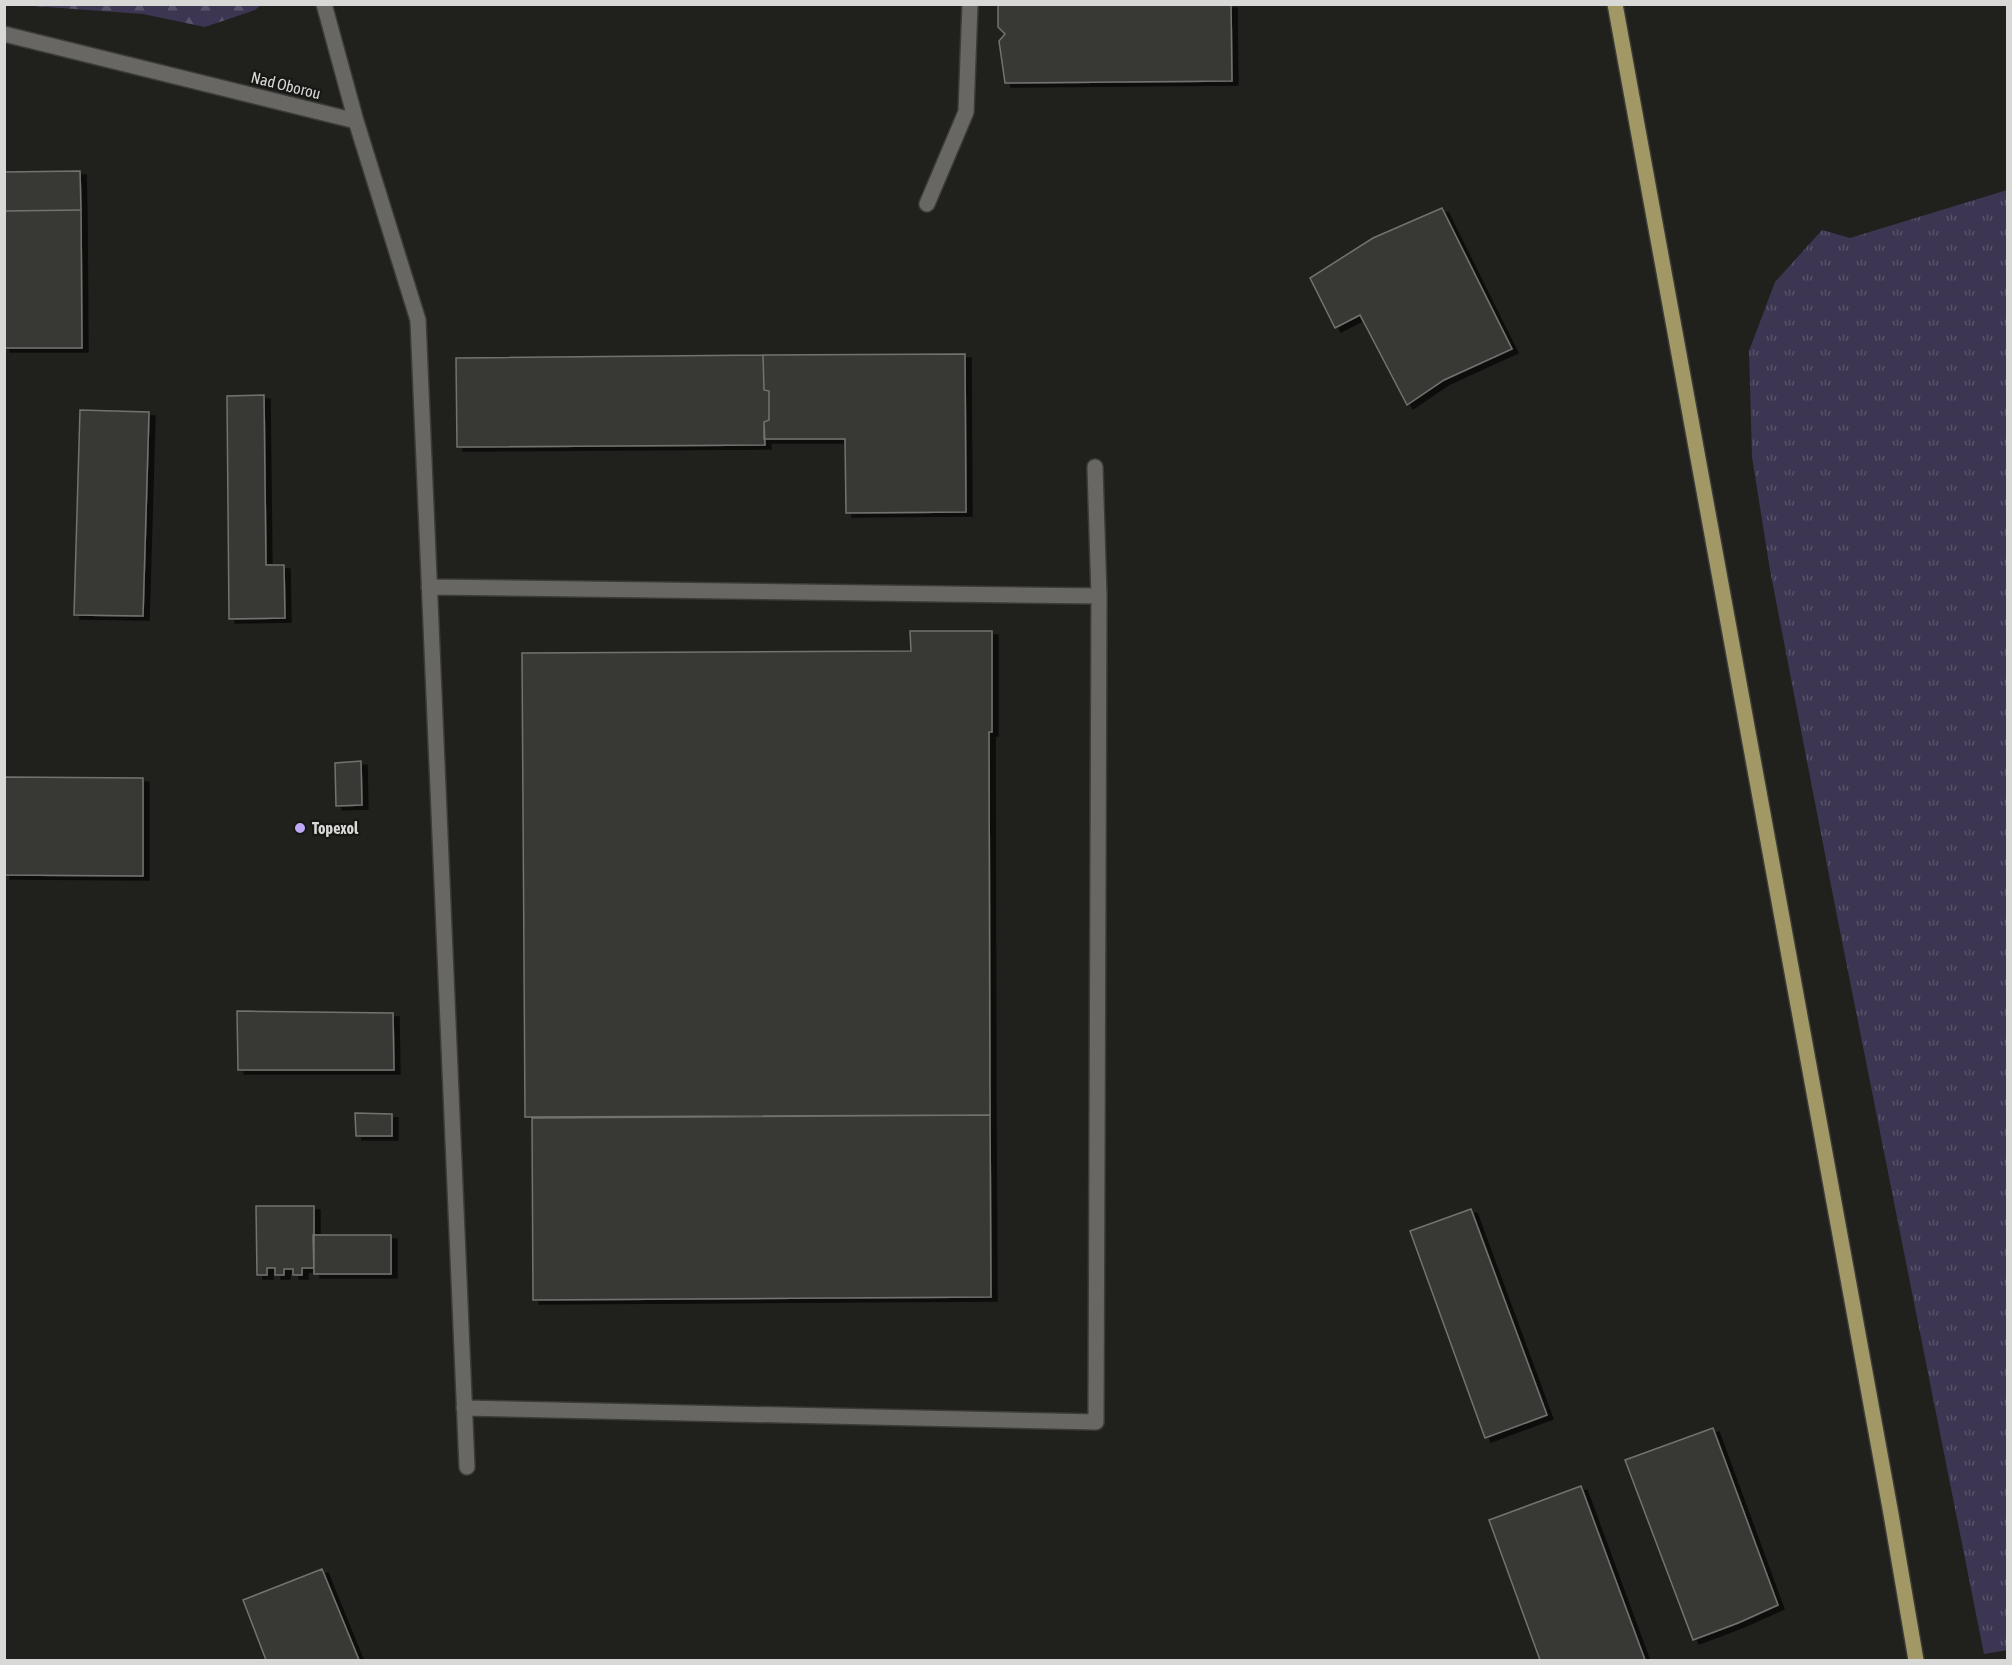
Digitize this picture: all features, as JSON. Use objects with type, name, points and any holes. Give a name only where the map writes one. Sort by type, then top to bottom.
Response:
[{"type":"main road","points":[[1615,4],[1916,1660]]},
{"type":"street","points":[[324,4],[356,122],[418,320],[467,1467]]},
{"type":"street","points":[[927,204],[966,112],[970,4]]},
{"type":"street","name":"Nad Oborou","points":[[4,34],[356,122]]},
{"type":"street","points":[[464,1407],[1096,1422],[1099,596],[1095,467]]},
{"type":"street","points":[[429,587],[1099,596]]},
{"type":"green space","points":[[261,4],[255,10],[205,27],[143,14],[19,5]]},
{"type":"green space","points":[[2007,190],[2008,1650],[1984,1654],[1770,570],[1752,457],[1749,351],[1775,282],[1822,230],[1850,238]]},
{"type":"building","points":[[998,4],[1231,4],[1232,81],[1005,83],[999,41],[1005,34],[998,27]]},
{"type":"building","points":[[80,171],[81,210],[4,211],[4,172]]},
{"type":"building","points":[[1442,208],[1512,349],[1444,380],[1407,405],[1360,315],[1335,328],[1310,278],[1373,238]]},
{"type":"building","points":[[81,210],[82,348],[4,348],[4,211]]},
{"type":"building","points":[[965,354],[966,512],[846,513],[845,439],[764,439],[764,422],[769,420],[769,391],[764,390],[763,355]]},
{"type":"building","points":[[763,355],[764,390],[769,391],[769,420],[764,422],[765,445],[457,447],[456,358]]},
{"type":"building","points":[[264,395],[266,565],[284,565],[285,618],[229,619],[227,396]]},
{"type":"building","points":[[80,410],[149,412],[143,616],[74,615]]},
{"type":"building","points":[[910,631],[992,631],[992,732],[989,732],[990,1115],[525,1117],[522,653],[911,651]]},
{"type":"building","points":[[361,761],[362,805],[336,806],[335,763]]},
{"type":"building","points":[[4,777],[143,778],[143,876],[4,875]]},
{"type":"building","points":[[237,1011],[393,1013],[394,1070],[238,1070]]},
{"type":"building","points":[[355,1113],[392,1114],[392,1136],[356,1136]]},
{"type":"building","points":[[990,1115],[991,1297],[533,1300],[532,1118]]},
{"type":"building","points":[[256,1206],[314,1206],[314,1268],[302,1268],[302,1275],[293,1275],[293,1269],[284,1269],[284,1275],[275,1275],[275,1268],[267,1268],[267,1275],[257,1275]]},
{"type":"building","points":[[1471,1209],[1547,1415],[1485,1438],[1410,1231]]},
{"type":"building","points":[[313,1235],[391,1235],[391,1274],[314,1274]]},
{"type":"building","points":[[1713,1428],[1778,1605],[1693,1640],[1625,1460]]},
{"type":"building","points":[[1581,1486],[1645,1660],[1540,1660],[1489,1520]]},
{"type":"building","points":[[322,1569],[359,1660],[266,1660],[243,1600]]},
{"type":"place","name":"Topexol","points":[[300,828]]}]
